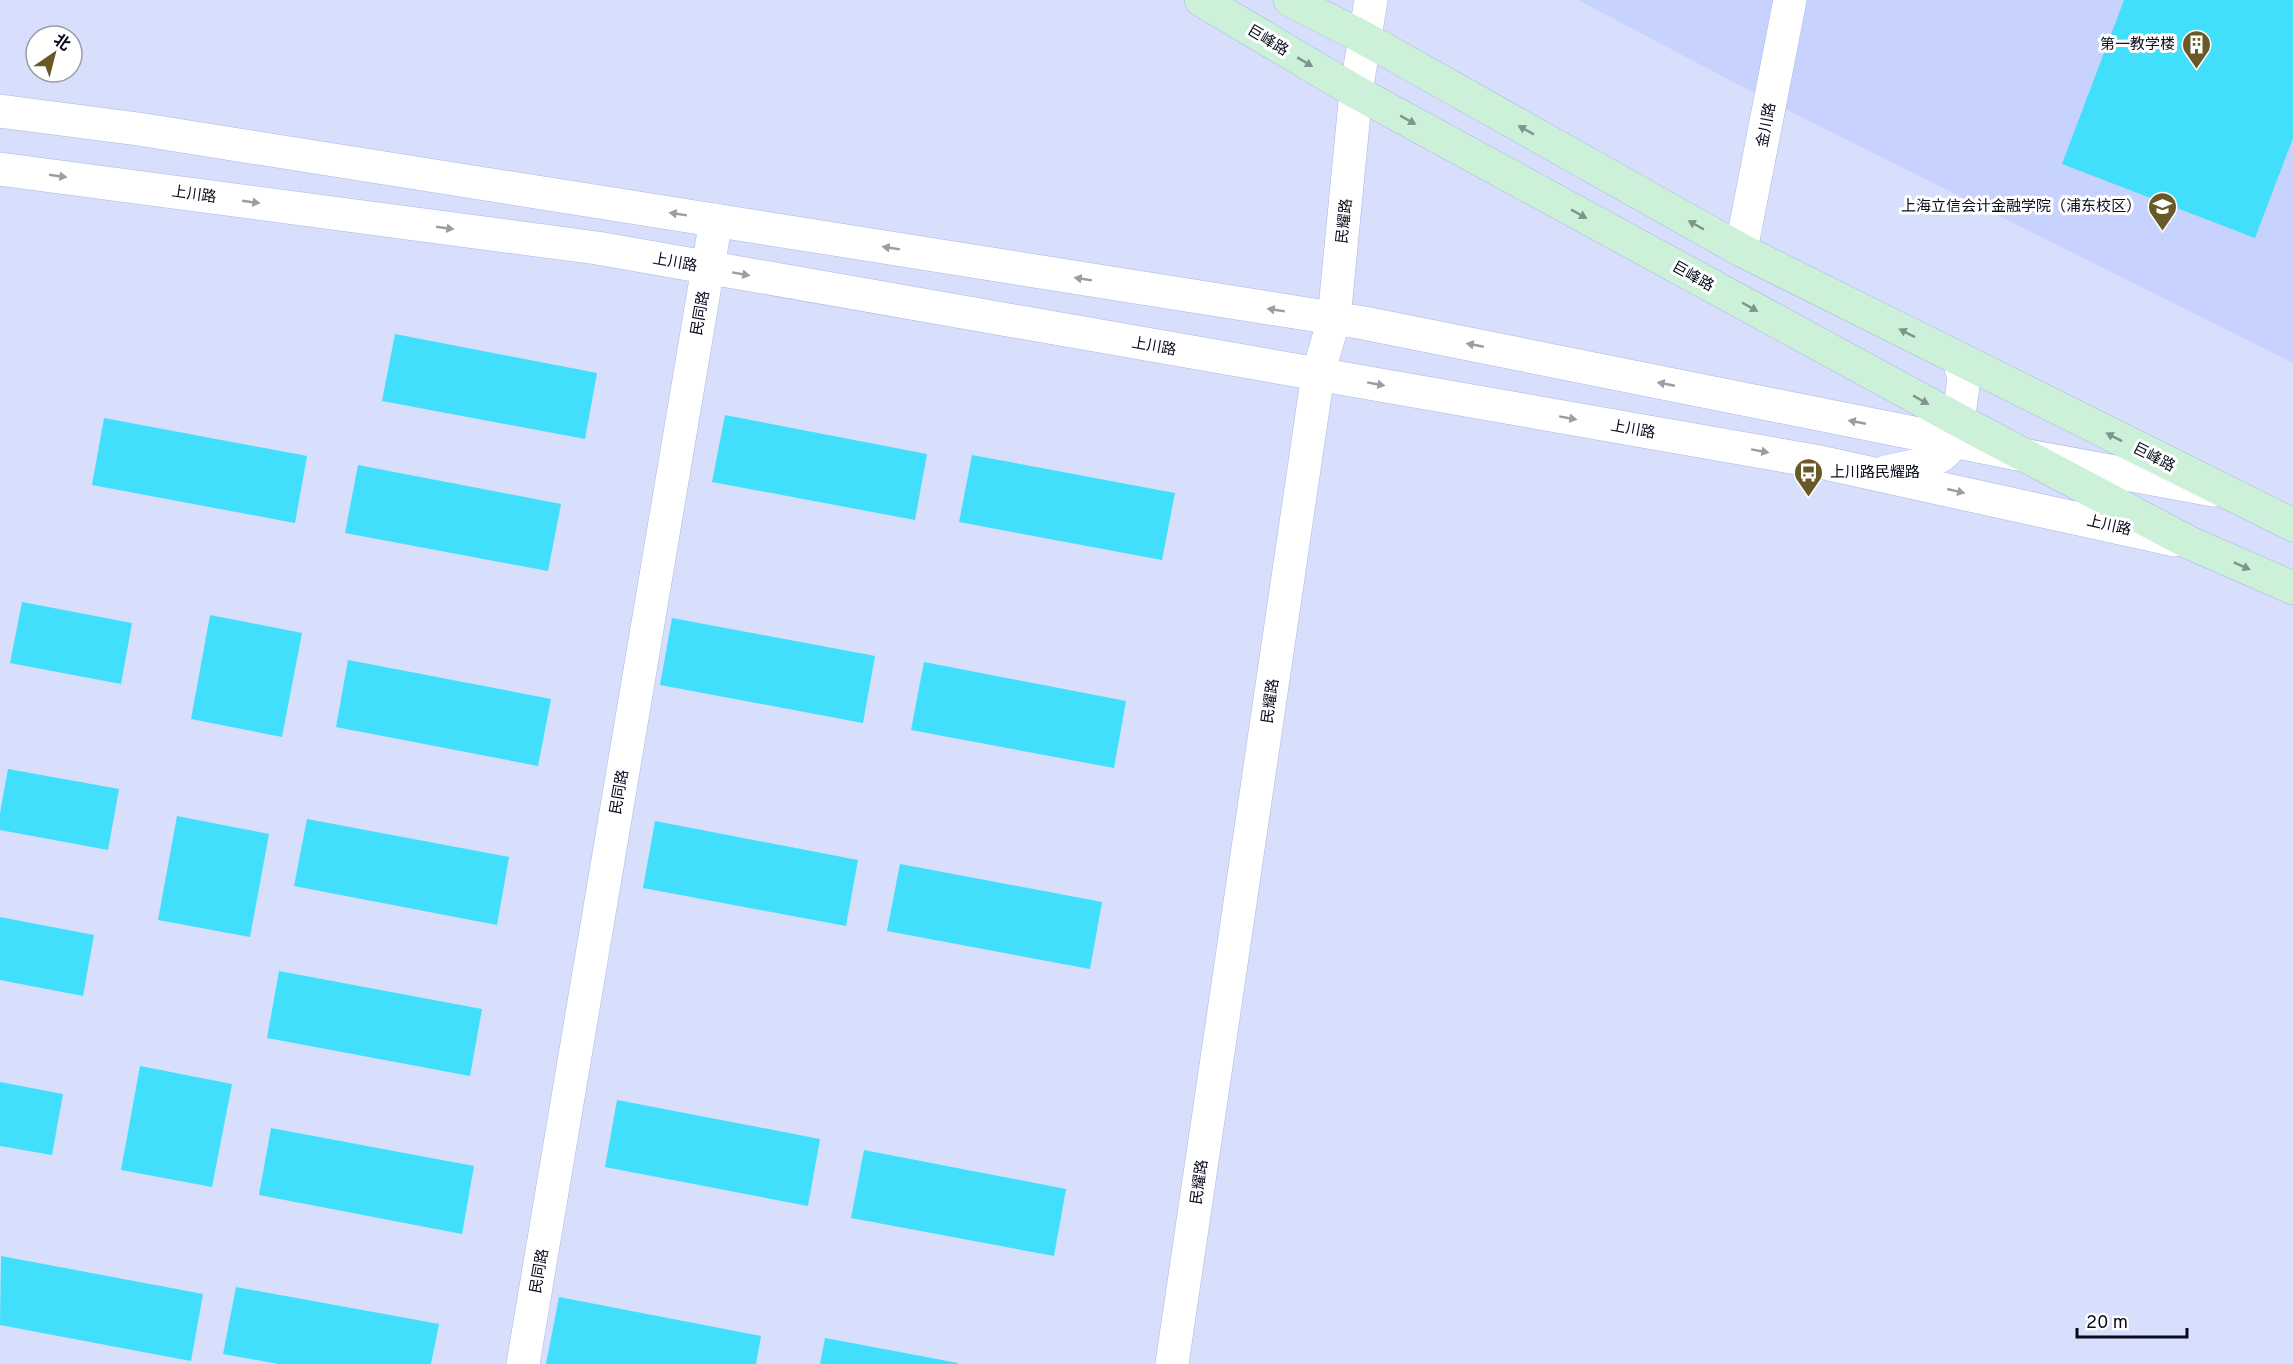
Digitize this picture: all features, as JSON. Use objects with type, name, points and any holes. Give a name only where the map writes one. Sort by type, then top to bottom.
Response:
[{"type":"main road","name":"巨峰路","points":[[1201,0],[1356,92],[1958,431],[2023,455],[2190,543]]},
{"type":"main road","name":"巨峰路","points":[[1290,0],[1364,38],[1741,250],[2223,492]]},
{"type":"main road","points":[[2223,492],[2293,525]]},
{"type":"main road","name":"上川路","points":[[2190,543],[2293,588]]},
{"type":"street","name":"民耀路","points":[[1172,1364],[1318,374],[1334,319],[1356,92],[1371,0]]},
{"type":"street","name":"金川路","points":[[1741,250],[1790,0]]},
{"type":"street","points":[[0,111],[138,129],[1364,323],[1958,431]]},
{"type":"street","name":"上川路","points":[[0,169],[585,247],[1879,474],[2190,543]]},
{"type":"street","name":"民同路","points":[[523,1364],[716,220]]},
{"type":"street","points":[[1879,474],[1928,464],[1943,454],[1958,431],[1964,379],[1959,360]]},
{"type":"street","points":[[2023,455],[2223,492]]},
{"type":"shaded area","name":"上海立信会计金融学院（浦东校区）","points":[[1578,0],[2293,0],[2293,363],[1771,102]]},
{"type":"building","name":"第一教学楼","points":[[2124,0],[2293,0],[2293,138],[2255,238],[2062,164]]},
{"type":"building","points":[[395,334],[597,373],[585,439],[382,401]]},
{"type":"building","points":[[725,415],[927,454],[915,520],[712,482]]},
{"type":"building","points":[[104,418],[307,456],[295,523],[92,485]]},
{"type":"building","points":[[972,455],[1175,493],[1162,560],[959,522]]},
{"type":"building","points":[[358,465],[561,504],[548,571],[345,533]]},
{"type":"building","points":[[22,602],[132,623],[121,684],[10,663]]},
{"type":"building","points":[[210,615],[302,633],[282,737],[191,719]]},
{"type":"building","points":[[672,618],[875,656],[863,723],[660,685]]},
{"type":"building","points":[[348,660],[551,699],[538,766],[336,727]]},
{"type":"building","points":[[924,662],[1126,701],[1114,768],[911,730]]},
{"type":"building","points":[[8,769],[119,789],[108,850],[0,830],[0,813]]},
{"type":"building","points":[[177,816],[269,834],[250,937],[158,920]]},
{"type":"building","points":[[307,819],[509,857],[497,925],[294,886]]},
{"type":"building","points":[[655,821],[858,860],[846,926],[643,888]]},
{"type":"building","points":[[900,864],[1102,902],[1090,969],[887,931]]},
{"type":"building","points":[[0,917],[94,935],[83,996],[0,980]]},
{"type":"building","points":[[279,971],[482,1009],[470,1076],[267,1038]]},
{"type":"building","points":[[140,1066],[232,1084],[212,1187],[121,1170]]},
{"type":"building","points":[[0,1082],[63,1094],[52,1155],[0,1146]]},
{"type":"building","points":[[617,1100],[820,1139],[808,1206],[605,1167]]},
{"type":"building","points":[[271,1128],[474,1166],[462,1234],[259,1195]]},
{"type":"building","points":[[864,1150],[1066,1189],[1054,1256],[851,1218]]},
{"type":"building","points":[[1,1256],[203,1294],[191,1361],[0,1325]]},
{"type":"building","points":[[236,1287],[439,1324],[431,1364],[279,1364],[223,1354]]},
{"type":"building","points":[[559,1297],[761,1336],[756,1364],[546,1364]]},
{"type":"building","points":[[825,1338],[958,1363],[958,1364],[820,1364]]},
{"type":"place","name":"第一教学楼","points":[[2196,70]]},
{"type":"place","name":"上海立信会计金融学院（浦东校区）","points":[[2162,232]]},
{"type":"place","name":"上川路民耀路","points":[[1809,498]]}]
